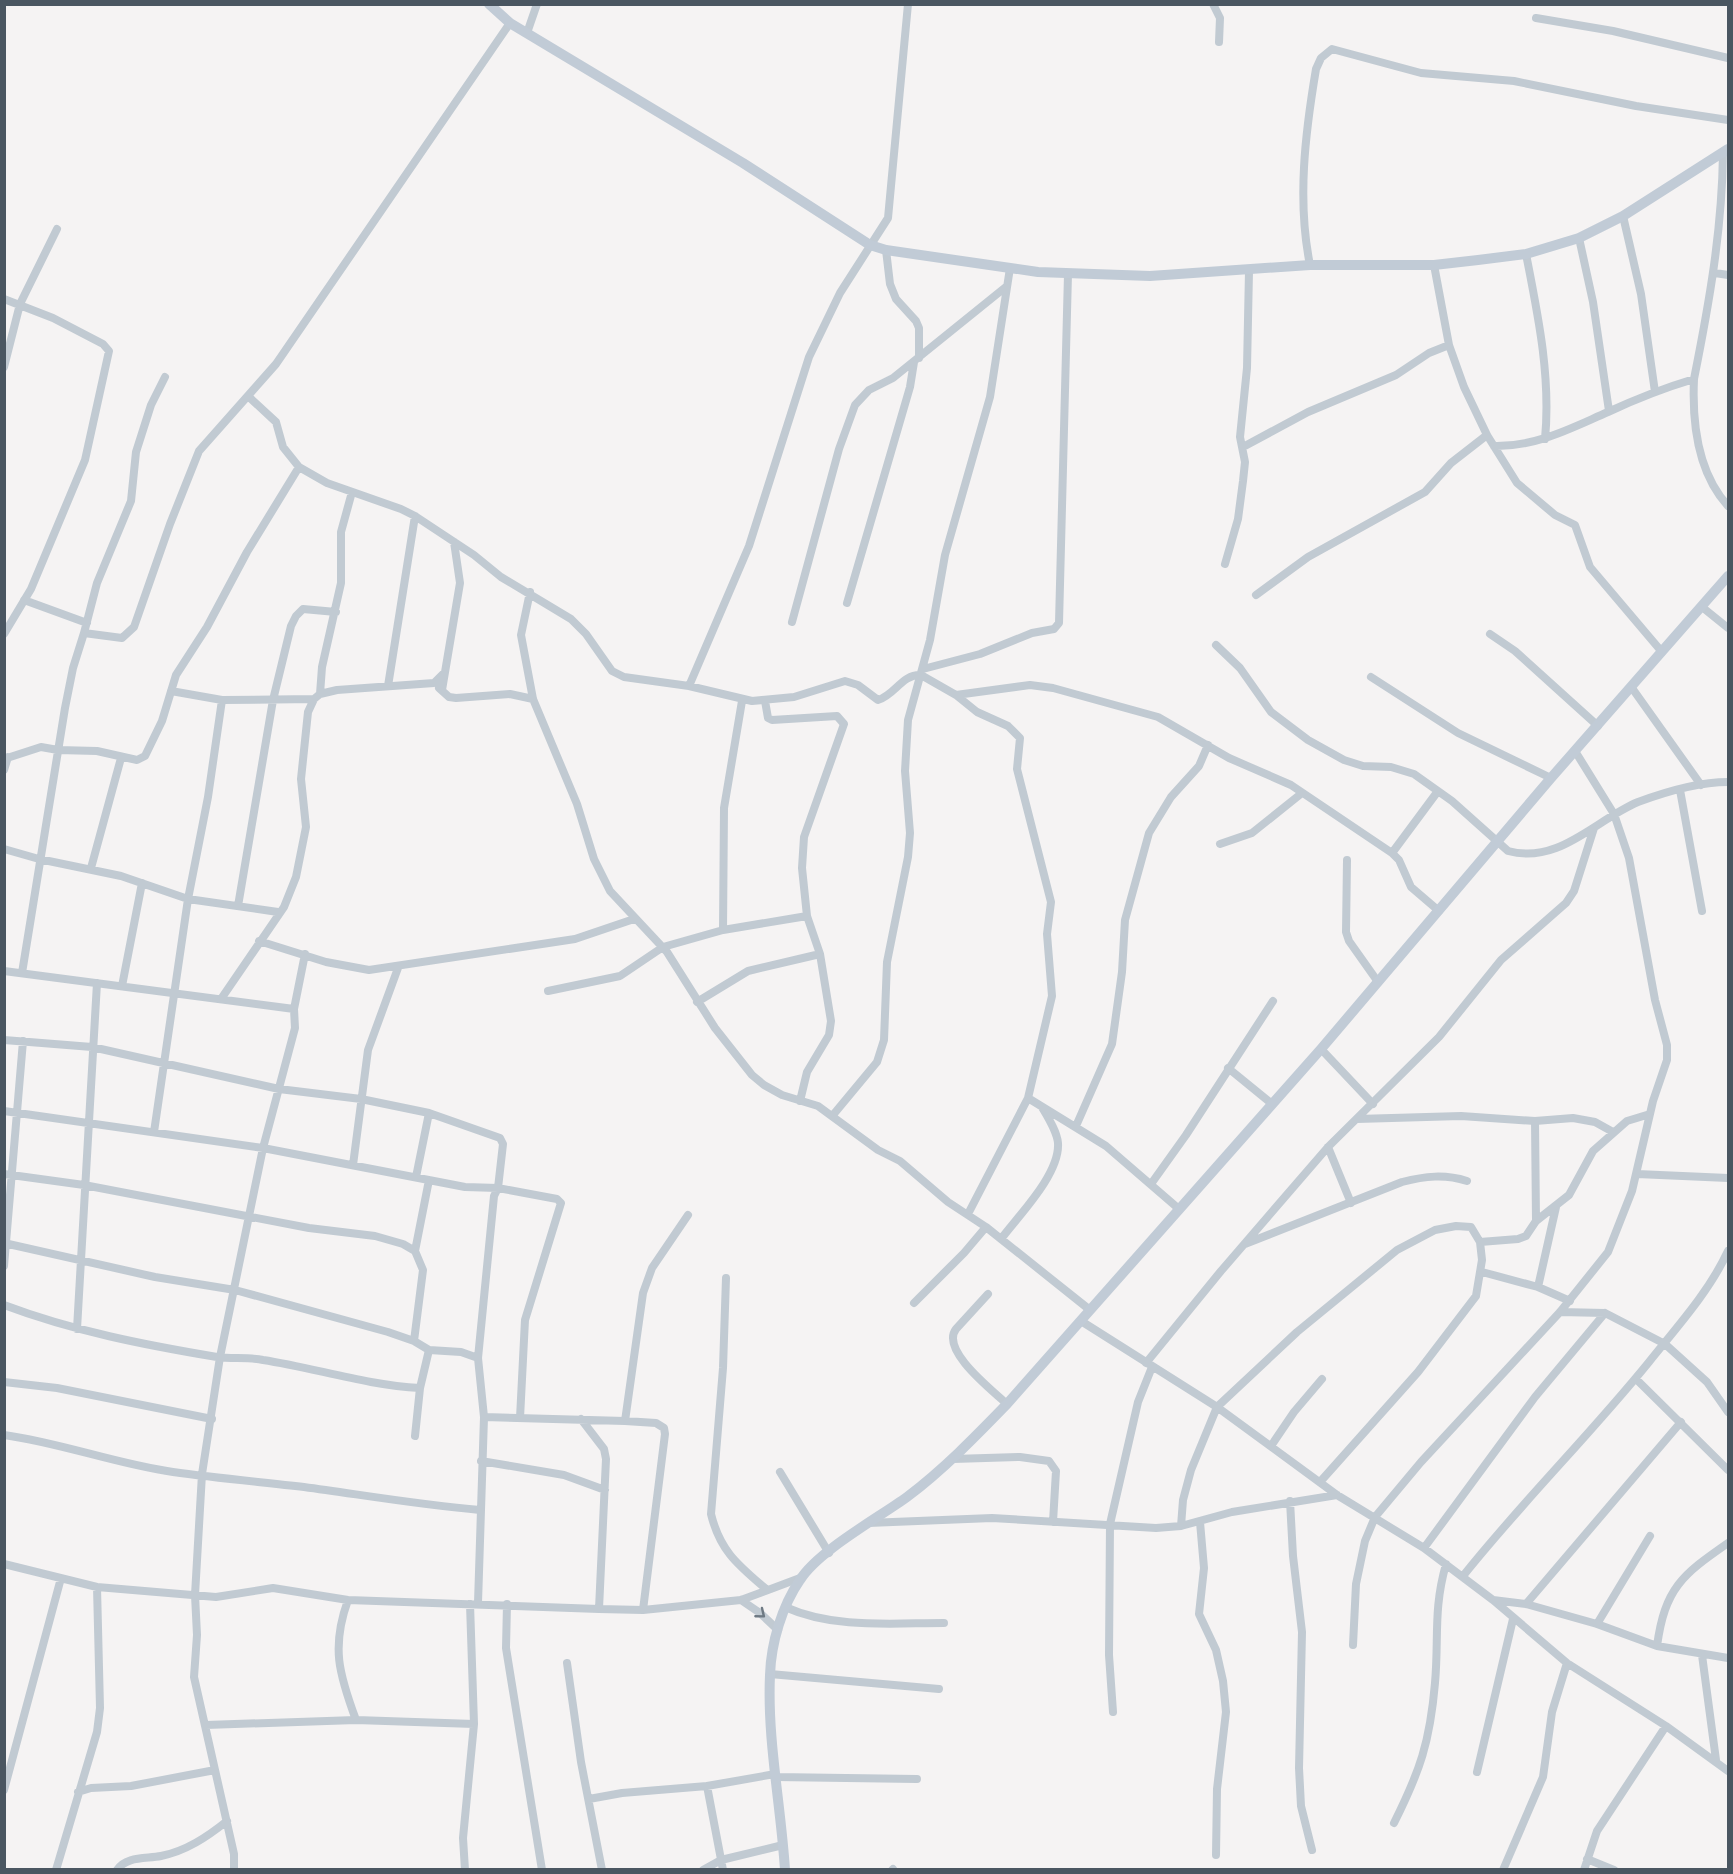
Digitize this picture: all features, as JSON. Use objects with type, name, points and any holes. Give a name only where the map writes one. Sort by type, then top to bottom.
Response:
[{"type":"street","points":[[489,4],[510,23],[743,163],[870,245],[886,250],[1010,268],[1068,274],[1150,276],[1310,265],[1434,264],[1526,254],[1579,238],[1623,216],[1726,151]]},
{"type":"street","points":[[527,33],[537,4]]},
{"type":"street","points":[[689,686],[749,546],[808,357],[840,293],[888,218],[908,4]]},
{"type":"street","points":[[1213,4],[1220,18],[1219,42]]},
{"type":"street","points":[[1536,18],[1613,31],[1728,58]]},
{"type":"street","points":[[84,633],[122,638],[134,627],[170,524],[199,452],[276,364],[510,23]]},
{"type":"street","points":[[1310,265],[1303,229],[1305,159],[1316,69],[1321,58],[1332,49],[1420,73],[1514,81],[1590,97],[1728,120]]},
{"type":"street","points":[[1726,151],[1715,273],[1694,380],[1695,422],[1703,464],[1709,479],[1728,506]]},
{"type":"street","points":[[1623,216],[1641,294],[1655,392]]},
{"type":"street","points":[[4,367],[20,304],[57,229]]},
{"type":"street","points":[[1579,238],[1593,302],[1609,411]]},
{"type":"street","points":[[847,603],[916,360],[919,328],[916,321],[896,299],[890,284],[886,250]]},
{"type":"street","points":[[1526,254],[1540,324],[1547,386],[1545,439]]},
{"type":"street","points":[[1434,264],[1449,345],[1464,387],[1487,435],[1516,483],[1555,515],[1575,525],[1590,567],[1662,652]]},
{"type":"street","points":[[833,1115],[877,1062],[884,1040],[887,962],[908,857],[910,833],[905,771],[908,720],[922,672],[945,555],[990,397],[1010,268]]},
{"type":"street","points":[[1225,564],[1238,519],[1244,471],[1243,447],[1240,437],[1247,368],[1248,271]]},
{"type":"street","points":[[1715,273],[1728,274]]},
{"type":"street","points":[[249,397],[276,422],[283,447],[298,467],[327,483],[415,516],[501,577],[530,592],[579,626],[612,671],[639,680],[689,686],[742,701],[794,697],[845,681],[858,685],[878,700],[892,693],[908,677],[980,654],[1032,633],[1054,629],[1059,623],[1068,274]]},
{"type":"street","points":[[792,622],[839,449],[855,405],[869,390],[893,378],[1007,286]]},
{"type":"street","points":[[4,299],[20,304],[103,344],[109,351],[85,460],[24,600],[4,634]]},
{"type":"street","points":[[1243,447],[1308,412],[1396,375],[1429,352],[1449,345]]},
{"type":"street","points":[[22,973],[39,859],[73,668],[96,583],[128,509],[136,452],[151,405],[165,376]]},
{"type":"street","points":[[1494,446],[1512,446],[1545,439],[1655,392],[1694,380]]},
{"type":"street","points":[[1256,595],[1308,557],[1425,492],[1451,463],[1487,435]]},
{"type":"street","points":[[4,770],[6,758],[32,747],[58,750],[80,749],[137,760],[146,756],[154,740],[176,675],[207,627],[247,552],[298,467]]},
{"type":"street","points":[[221,999],[290,897],[303,847],[306,827],[301,779],[308,712],[317,696],[336,612],[343,564],[341,532],[352,492]]},
{"type":"street","points":[[388,686],[415,516]]},
{"type":"street","points":[[442,690],[460,583],[454,542]]},
{"type":"street","points":[[4,1564],[97,1587],[216,1597],[273,1588],[348,1600],[643,1610],[741,1600],[800,1578],[867,1523],[907,1497],[953,1459],[1007,1404],[1321,1049],[1551,778],[1728,576]]},
{"type":"street","points":[[530,592],[521,635],[533,699],[577,804],[602,878],[634,919],[663,947],[697,1002],[752,1075],[764,1085],[800,1101],[818,1106],[878,1150],[914,1171],[933,1191],[986,1227],[1090,1310]]},
{"type":"street","points":[[24,600],[87,623]]},
{"type":"street","points":[[1702,607],[1728,628]]},
{"type":"street","points":[[238,906],[273,700],[296,616],[303,609],[336,612]]},
{"type":"street","points":[[1490,634],[1515,651],[1598,726]]},
{"type":"street","points":[[1216,645],[1240,668],[1271,712],[1308,740],[1344,760],[1414,774],[1438,791],[1508,851],[1534,855],[1553,850],[1638,802],[1701,785],[1728,782]]},
{"type":"street","points":[[922,672],[977,712],[1008,726],[1020,738],[1017,769],[1051,902],[1047,933],[1052,996],[1028,1098],[968,1214]]},
{"type":"street","points":[[171,691],[222,700],[273,700],[388,686],[434,683],[443,674]]},
{"type":"street","points":[[1371,677],[1458,733],[1551,778]]},
{"type":"street","points":[[434,683],[449,697],[510,694],[533,699]]},
{"type":"street","points":[[956,695],[983,693],[1017,685],[1053,688],[1158,717],[1229,758],[1291,784],[1392,853],[1399,860],[1411,887],[1439,911]]},
{"type":"street","points":[[1632,688],[1701,785]]},
{"type":"street","points":[[154,1132],[188,899],[208,797],[222,700]]},
{"type":"street","points":[[723,930],[724,808],[742,701]]},
{"type":"street","points":[[765,701],[768,718],[772,720],[837,716],[844,724],[804,837],[802,868],[807,916],[820,954],[831,1021],[829,1035],[807,1072],[800,1101]]},
{"type":"street","points":[[1076,1126],[1112,1044],[1122,972],[1125,920],[1146,842],[1157,818],[1199,766],[1208,745]]},
{"type":"street","points":[[1353,1645],[1356,1584],[1365,1541],[1375,1516],[1421,1462],[1570,1301],[1608,1252],[1637,1174],[1650,1114],[1668,1053],[1629,858],[1614,814],[1575,751]]},
{"type":"street","points":[[90,868],[121,758]]},
{"type":"street","points":[[1680,790],[1702,911]]},
{"type":"street","points":[[1392,853],[1438,791]]},
{"type":"street","points":[[1220,844],[1252,833],[1302,793]]},
{"type":"street","points":[[1113,1712],[1109,1655],[1110,1524],[1134,1416],[1149,1365],[1244,1245],[1328,1147],[1439,1037],[1501,960],[1566,903],[1574,891],[1594,828]]},
{"type":"street","points":[[4,849],[39,859],[90,868],[188,899],[278,912]]},
{"type":"street","points":[[1347,860],[1346,932],[1349,941],[1378,982]]},
{"type":"street","points":[[122,986],[142,883]]},
{"type":"street","points":[[548,991],[620,976],[663,947],[723,930],[807,916]]},
{"type":"street","points":[[259,940],[347,968],[369,970],[398,968],[428,960],[575,939],[634,919]]},
{"type":"street","points":[[234,1869],[227,1821],[194,1677],[197,1627],[195,1595],[202,1474],[220,1357],[263,1148],[295,1028],[294,1009],[305,954]]},
{"type":"street","points":[[697,1002],[748,970],[820,954]]},
{"type":"street","points":[[353,1165],[368,1050],[398,968]]},
{"type":"street","points":[[4,971],[294,1009]]},
{"type":"street","points":[[77,1329],[97,983]]},
{"type":"street","points":[[1151,1184],[1186,1135],[1273,1001]]},
{"type":"street","points":[[4,1040],[92,1047],[163,1061],[279,1089],[362,1099],[429,1113],[500,1138],[503,1144],[498,1188],[493,1201],[478,1358],[484,1417],[474,1604],[474,1724],[463,1838],[465,1869]]},
{"type":"street","points":[[4,1266],[8,1174],[23,1041]]},
{"type":"street","points":[[1321,1049],[1372,1104]]},
{"type":"street","points":[[1228,1068],[1272,1104]]},
{"type":"street","points":[[1028,1098],[1043,1109],[1076,1126],[1151,1184],[1179,1209]]},
{"type":"street","points":[[1001,1239],[1048,1176],[1057,1155],[1057,1139],[1043,1109]]},
{"type":"street","points":[[4,1111],[263,1148],[486,1190],[498,1188],[557,1199],[561,1203],[533,1286],[525,1320],[520,1418]]},
{"type":"street","points":[[416,1177],[429,1113]]},
{"type":"street","points":[[1480,1242],[1522,1238],[1536,1221],[1569,1195],[1593,1151],[1627,1121],[1650,1114]]},
{"type":"street","points":[[1357,1119],[1461,1116],[1535,1121],[1573,1118],[1595,1122],[1613,1132]]},
{"type":"street","points":[[1535,1121],[1536,1221]]},
{"type":"street","points":[[1328,1147],[1351,1203]]},
{"type":"street","points":[[8,1174],[84,1185],[309,1228],[375,1236],[403,1244],[415,1251]]},
{"type":"street","points":[[1637,1174],[1728,1178]]},
{"type":"street","points":[[1244,1245],[1402,1182],[1424,1176],[1449,1176],[1467,1181]]},
{"type":"street","points":[[414,1341],[423,1270],[415,1251],[429,1180]]},
{"type":"street","points":[[1538,1287],[1556,1207]]},
{"type":"street","points":[[625,1421],[644,1293],[652,1268],[688,1215]]},
{"type":"street","points":[[1181,1526],[1183,1500],[1191,1470],[1217,1407],[1297,1332],[1397,1250],[1435,1230],[1456,1226],[1470,1227],[1480,1242],[1482,1272],[1476,1296],[1464,1315],[1365,1434],[1320,1482]]},
{"type":"street","points":[[914,1302],[964,1253],[986,1227]]},
{"type":"street","points":[[6,1243],[82,1262],[235,1290],[414,1341],[429,1350],[461,1352],[478,1358]]},
{"type":"street","points":[[1463,1576],[1513,1514],[1665,1344],[1705,1290],[1728,1251]]},
{"type":"street","points":[[1482,1272],[1538,1287],[1570,1301]]},
{"type":"street","points":[[726,1278],[723,1368],[711,1514],[716,1535],[725,1551],[766,1589]]},
{"type":"street","points":[[988,1294],[952,1334],[952,1342],[963,1360],[1007,1404]]},
{"type":"street","points":[[4,1305],[77,1329],[220,1357],[260,1359],[367,1382],[420,1388]]},
{"type":"street","points":[[1560,1312],[1605,1313],[1665,1344],[1707,1382],[1728,1412]]},
{"type":"street","points":[[1424,1548],[1535,1397],[1605,1313]]},
{"type":"street","points":[[1081,1321],[1217,1407],[1337,1495],[1375,1516],[1424,1548],[1493,1600],[1567,1663],[1666,1726],[1716,1760],[1728,1771]]},
{"type":"street","points":[[415,1436],[420,1388],[429,1350]]},
{"type":"street","points":[[1271,1446],[1294,1412],[1322,1379]]},
{"type":"street","points":[[1636,1379],[1728,1470]]},
{"type":"street","points":[[4,1382],[57,1388],[212,1419]]},
{"type":"street","points":[[484,1417],[625,1421],[656,1423],[664,1428],[643,1610]]},
{"type":"street","points":[[581,1419],[604,1449],[606,1459],[599,1609]]},
{"type":"street","points":[[1526,1604],[1681,1422]]},
{"type":"street","points":[[4,1435],[39,1440],[115,1461],[174,1472],[416,1504],[480,1510]]},
{"type":"street","points":[[953,1459],[1020,1457],[1048,1461],[1056,1471],[1053,1522]]},
{"type":"street","points":[[481,1461],[564,1475],[605,1490]]},
{"type":"street","points":[[780,1472],[829,1553]]},
{"type":"street","points":[[867,1523],[992,1518],[1156,1528],[1181,1526],[1290,1500],[1337,1495]]},
{"type":"street","points":[[1290,1500],[1293,1556],[1302,1632],[1299,1768],[1301,1806],[1312,1851]]},
{"type":"street","points":[[1200,1522],[1204,1568],[1199,1614],[1216,1650],[1225,1704],[1217,1790],[1216,1855]]},
{"type":"street","points":[[1597,1624],[1650,1536]]},
{"type":"street","points":[[1657,1646],[1663,1613],[1672,1591],[1687,1573],[1728,1543]]},
{"type":"street","points":[[1394,1823],[1425,1754],[1435,1682],[1436,1611],[1446,1564]]},
{"type":"street","points":[[4,1790],[62,1578]]},
{"type":"street","points":[[785,1869],[775,1776],[770,1674],[778,1630],[800,1578]]},
{"type":"street","points":[[56,1869],[97,1732],[100,1708],[97,1587]]},
{"type":"street","points":[[348,1600],[339,1626],[338,1654],[344,1688],[356,1720]]},
{"type":"street","points":[[741,1600],[760,1612],[778,1630]]},
{"type":"street","points":[[1493,1600],[1526,1604],[1597,1624],[1657,1646],[1728,1658]]},
{"type":"street","points":[[507,1604],[506,1648],[539,1869]]},
{"type":"street","points":[[786,1607],[815,1619],[864,1623],[944,1623]]},
{"type":"street","points":[[1477,1772],[1513,1619]]},
{"type":"street","points":[[1702,1655],[1716,1760]]},
{"type":"street","points":[[567,1663],[602,1869]]},
{"type":"street","points":[[1503,1869],[1543,1777],[1552,1712],[1567,1663]]},
{"type":"street","points":[[770,1674],[939,1689]]},
{"type":"street","points":[[206,1725],[356,1720],[474,1724]]},
{"type":"street","points":[[1584,1869],[1602,1822],[1666,1726]]},
{"type":"street","points":[[78,1792],[91,1788],[131,1786],[215,1770]]},
{"type":"street","points":[[589,1799],[629,1792],[707,1786],[775,1776],[917,1779]]},
{"type":"street","points":[[707,1786],[723,1869]]},
{"type":"street","points":[[117,1869],[125,1861],[162,1856],[187,1847],[206,1837],[227,1821]]},
{"type":"street","points":[[703,1869],[721,1860],[783,1845]]},
{"type":"street","points":[[1587,1859],[1614,1869]]}]
